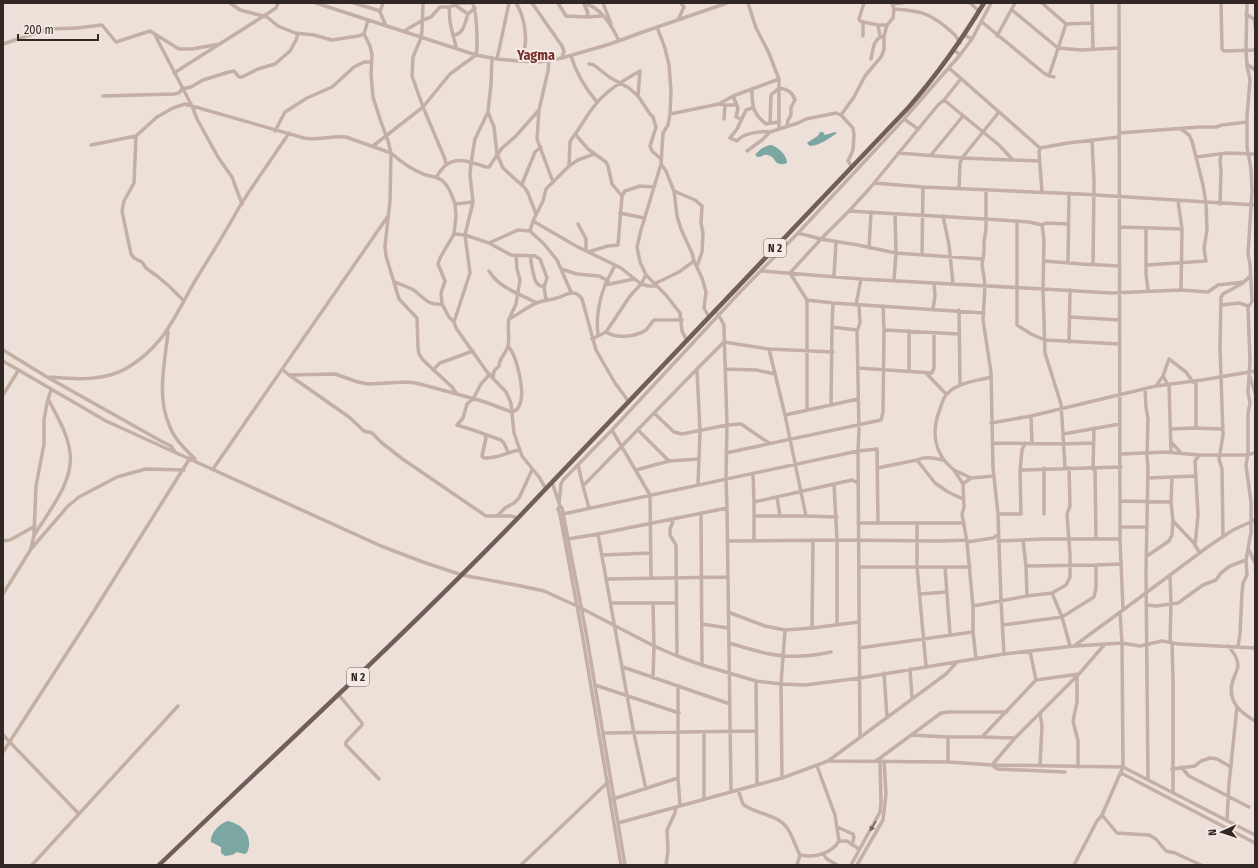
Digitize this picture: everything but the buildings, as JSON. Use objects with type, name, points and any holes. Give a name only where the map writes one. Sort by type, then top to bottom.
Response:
[{"type":"main road","name":"N 2","points":[[159,865],[339,695],[462,575],[710,317],[717,313],[917,98],[960,43],[984,3]]},
{"type":"street","points":[[230,3],[240,10],[271,19],[278,26],[298,34],[314,35],[332,40],[364,34]]},
{"type":"street","points":[[174,73],[276,8],[278,3]]},
{"type":"street","points":[[316,3],[476,55],[494,59],[539,62],[571,56],[727,3]]},
{"type":"street","points":[[354,3],[380,11]]},
{"type":"street","points":[[383,3],[380,11],[386,26]]},
{"type":"street","points":[[423,3],[421,38],[413,57],[412,76],[423,107],[445,159],[446,165]]},
{"type":"street","points":[[404,31],[434,15],[440,7],[471,3],[475,8],[478,44],[476,55]]},
{"type":"street","points":[[454,322],[470,273],[465,235],[473,202],[470,175],[471,163],[475,140],[488,112],[494,59],[509,3]]},
{"type":"street","points":[[516,3],[523,18],[525,39],[519,61]]},
{"type":"street","points":[[532,3],[562,46],[564,51],[562,58]]},
{"type":"street","points":[[558,3],[566,16],[602,16]]},
{"type":"street","points":[[603,3],[619,40]]},
{"type":"street","points":[[681,3],[684,7]]},
{"type":"street","points":[[678,20],[687,3]]},
{"type":"street","points":[[748,3],[756,28],[779,79],[779,129]]},
{"type":"street","points":[[864,3],[859,19],[860,21],[878,25],[887,25]]},
{"type":"street","points":[[893,5],[902,3]]},
{"type":"street","points":[[970,3],[979,11]]},
{"type":"street","points":[[625,865],[558,509],[560,504],[561,482],[612,430],[717,313],[762,271],[904,119],[949,68],[972,39],[991,3]]},
{"type":"street","points":[[997,36],[1015,3]]},
{"type":"street","points":[[1042,3],[1066,24],[1092,23]]},
{"type":"street","points":[[1092,3],[1093,49]]},
{"type":"street","points":[[1074,865],[1097,821],[1102,815],[1123,767],[1120,539],[1119,3]]},
{"type":"street","points":[[1221,3],[1222,49],[1224,51],[1255,50]]},
{"type":"street","points":[[1238,646],[1242,586],[1247,573],[1246,560],[1253,521],[1246,465],[1248,454],[1248,413],[1250,403],[1248,392],[1250,330],[1248,306],[1252,302],[1253,287],[1250,276],[1248,252],[1254,205],[1248,153],[1247,122],[1250,80],[1246,50],[1247,3]]},
{"type":"street","points":[[457,4],[468,14]]},
{"type":"street","points":[[586,17],[588,13],[584,4],[599,12],[612,26]]},
{"type":"street","points":[[871,59],[874,43],[882,36],[887,25],[893,18],[893,5]]},
{"type":"street","points":[[893,5],[932,17],[954,32],[960,43]]},
{"type":"street","points":[[449,7],[450,26],[454,35],[456,48]]},
{"type":"street","points":[[454,35],[457,35],[462,30],[468,14],[475,8]]},
{"type":"street","points":[[1012,10],[1058,48],[1081,50],[1118,48]]},
{"type":"street","points":[[1246,14],[1254,19],[1255,26]]},
{"type":"street","points":[[368,20],[364,34],[370,46],[373,97],[390,153],[389,215],[385,246],[388,265],[395,282],[396,293],[399,299],[417,318],[420,354],[426,364],[452,386],[456,394]]},
{"type":"street","points":[[863,22],[863,36]]},
{"type":"street","points":[[982,22],[997,36],[1045,74],[1054,77]]},
{"type":"street","points":[[1049,76],[1066,24]]},
{"type":"street","points":[[3,44],[48,28],[77,28],[102,25],[116,42],[150,31],[179,49],[192,49],[220,44]]},
{"type":"street","points":[[841,115],[854,97],[865,76],[881,57],[885,47],[878,25]]},
{"type":"street","points":[[657,27],[668,56],[671,91],[670,114],[668,125],[663,133],[661,164],[644,218],[637,247],[640,262],[646,275],[672,302],[680,314],[682,320],[682,331],[687,341]]},
{"type":"street","points":[[154,33],[192,106],[197,119],[218,157],[232,177],[242,204]]},
{"type":"street","points":[[102,96],[174,94],[179,93],[182,89],[191,87],[204,80],[231,71],[236,72],[239,77],[242,77],[275,64],[290,51],[298,34]]},
{"type":"street","points":[[964,35],[972,39]]},
{"type":"street","points":[[954,50],[960,55]]},
{"type":"street","points":[[373,146],[423,107],[450,74],[468,59],[476,55]]},
{"type":"street","points":[[571,56],[573,63],[588,90],[597,102]]},
{"type":"street","points":[[549,60],[539,110],[537,139],[553,182]]},
{"type":"street","points":[[275,131],[285,112],[307,98],[332,87],[354,66],[364,62],[372,62]]},
{"type":"street","points":[[589,64],[594,65],[609,77],[622,83],[638,96],[655,120],[656,127],[650,146],[652,151],[661,159]]},
{"type":"street","points":[[1247,64],[1255,70]]},
{"type":"street","points":[[949,68],[960,80],[1040,148]]},
{"type":"street","points":[[569,166],[570,142],[597,102],[616,85],[622,83],[640,71],[638,96]]},
{"type":"street","points":[[670,114],[719,104],[733,96],[779,79]]},
{"type":"street","points":[[790,273],[874,183],[960,80]]},
{"type":"street","points":[[770,123],[771,95],[778,88]]},
{"type":"street","points":[[778,88],[785,89],[795,97],[794,103],[791,106],[792,115],[788,120],[787,126]]},
{"type":"street","points":[[752,89],[752,108],[765,123],[778,122]]},
{"type":"street","points":[[733,96],[737,106],[736,117],[741,119]]},
{"type":"street","points":[[944,100],[999,145],[1013,160]]},
{"type":"street","points":[[719,104],[737,106]]},
{"type":"street","points":[[91,145],[136,136],[151,121],[162,114],[181,105],[192,106],[275,131],[310,139],[340,136],[346,137],[390,153],[405,164],[423,174],[436,177],[443,181],[447,186],[455,204],[456,216],[454,234],[438,264],[445,281],[441,293],[442,304],[449,317],[454,322],[456,328],[480,362],[506,392],[511,403],[514,433],[519,450],[524,461],[539,477],[546,489]]},
{"type":"street","points":[[724,118],[725,105]]},
{"type":"street","points":[[752,108],[746,110],[730,138],[737,141],[740,137],[762,131],[770,132],[806,119],[833,113],[841,115],[852,126],[853,150],[848,161],[852,167]]},
{"type":"street","points":[[436,177],[446,165],[459,160],[487,167],[504,145],[514,137],[539,110]]},
{"type":"street","points":[[488,112],[495,132],[497,154],[506,171],[522,184],[528,192],[536,214]]},
{"type":"street","points":[[959,188],[960,163],[962,158],[999,112]]},
{"type":"street","points":[[931,155],[963,116]]},
{"type":"street","points":[[904,119],[918,130]]},
{"type":"street","points":[[1040,148],[1119,135],[1181,129],[1216,128],[1222,125],[1247,122]]},
{"type":"street","points":[[1146,265],[1206,261],[1204,248],[1207,230],[1206,203],[1203,185],[1190,137],[1181,129]]},
{"type":"street","points":[[747,151],[770,132]]},
{"type":"street","points":[[48,377],[80,379],[95,378],[115,373],[148,354],[168,330],[242,204],[289,133]]},
{"type":"street","points":[[575,134],[594,154],[606,162],[612,184],[622,196]]},
{"type":"street","points":[[136,136],[134,183],[124,201],[122,211],[131,254],[134,258],[142,262],[146,268],[169,286],[184,301]]},
{"type":"street","points":[[1092,140],[1094,196],[1093,265]]},
{"type":"street","points":[[522,184],[535,152],[541,147]]},
{"type":"street","points":[[1040,148],[1042,192]]},
{"type":"street","points":[[898,153],[962,158],[1040,161]]},
{"type":"street","points":[[1196,157],[1227,153],[1255,154]]},
{"type":"street","points":[[530,231],[536,214],[544,201],[546,189],[569,166],[578,160],[594,154]]},
{"type":"street","points":[[1220,204],[1221,154]]},
{"type":"street","points":[[661,164],[666,171],[674,191],[677,216],[681,229],[702,278],[706,292],[704,308],[710,317]]},
{"type":"street","points":[[874,183],[1254,205]]},
{"type":"street","points":[[587,252],[608,246],[618,245],[620,213],[624,191],[644,185],[654,187]]},
{"type":"street","points":[[922,255],[924,187]]},
{"type":"street","points":[[986,190],[986,219],[984,252],[982,259],[985,285],[984,327],[991,377],[991,423],[998,514],[1000,601],[1004,654]]},
{"type":"street","points":[[674,191],[695,200],[702,206],[702,252],[697,266]]},
{"type":"street","points":[[1068,263],[1069,194]]},
{"type":"street","points":[[1178,201],[1182,229],[1181,290]]},
{"type":"street","points":[[455,204],[473,202]]},
{"type":"street","points":[[849,211],[1017,221],[1042,225],[1046,223],[1069,224]]},
{"type":"street","points":[[869,248],[871,212]]},
{"type":"street","points":[[620,213],[644,218]]},
{"type":"street","points":[[894,280],[896,253],[895,214]]},
{"type":"street","points":[[213,469],[389,215]]},
{"type":"street","points":[[943,216],[951,257],[953,284]]},
{"type":"street","points":[[533,221],[587,252],[623,269],[641,284],[648,286],[655,285],[679,272],[694,261]]},
{"type":"street","points":[[1017,221],[1017,324],[1031,334],[1045,340],[1120,344]]},
{"type":"street","points":[[578,224],[586,240],[587,252]]},
{"type":"street","points":[[973,606],[1052,593],[1068,582],[1070,565],[1067,514],[1070,506],[1067,468],[1063,444],[1061,409],[1046,359],[1043,289],[1044,240],[1042,225]]},
{"type":"street","points":[[1120,227],[1182,229]]},
{"type":"street","points":[[1146,229],[1146,274],[1148,290]]},
{"type":"street","points":[[490,243],[518,230],[530,231],[557,260],[571,292]]},
{"type":"street","points":[[798,233],[821,239],[860,245],[896,253],[982,259]]},
{"type":"street","points":[[454,234],[465,235],[490,243],[511,255],[531,256],[540,259],[548,278],[544,287],[546,300]]},
{"type":"street","points":[[834,276],[836,242]]},
{"type":"street","points":[[493,378],[494,371],[499,366],[499,360],[508,346],[509,319],[516,304],[520,277],[517,268],[516,255]]},
{"type":"street","points":[[531,256],[534,279],[539,285],[544,287]]},
{"type":"street","points":[[1044,261],[1120,266]]},
{"type":"street","points":[[598,336],[598,316],[605,285],[615,265]]},
{"type":"street","points":[[561,269],[578,274],[599,276],[608,281]]},
{"type":"street","points":[[489,271],[503,286],[537,303]]},
{"type":"street","points":[[762,271],[860,279],[1120,292],[1148,290],[1208,292],[1218,285],[1244,282]]},
{"type":"street","points":[[790,273],[807,300],[807,409]]},
{"type":"street","points":[[592,339],[606,332],[646,275]]},
{"type":"street","points":[[1223,536],[1222,469],[1219,454],[1222,447],[1222,376],[1220,348],[1221,305],[1223,294],[1244,282],[1250,276]]},
{"type":"street","points":[[605,285],[634,279]]},
{"type":"street","points":[[860,279],[858,305],[860,323],[857,330],[859,424],[858,523],[860,736]]},
{"type":"street","points":[[395,282],[415,291],[434,305],[442,304]]},
{"type":"street","points":[[933,309],[935,296],[934,282]]},
{"type":"street","points":[[1069,342],[1070,290]]},
{"type":"street","points":[[509,319],[537,303],[554,299],[571,292],[578,294],[582,299],[592,339],[606,368],[629,402]]},
{"type":"street","points":[[807,300],[858,305],[984,312]]},
{"type":"street","points":[[1221,305],[1239,302],[1248,306]]},
{"type":"street","points":[[831,404],[833,303]]},
{"type":"street","points":[[726,452],[879,420],[882,418],[884,370],[883,306]]},
{"type":"street","points":[[959,310],[960,385]]},
{"type":"street","points":[[717,313],[724,325],[726,369],[726,479],[731,791]]},
{"type":"street","points":[[1070,317],[1120,320]]},
{"type":"street","points":[[606,332],[610,335],[628,336],[646,330],[654,320],[682,320]]},
{"type":"street","points":[[832,326],[857,330]]},
{"type":"street","points":[[168,330],[162,383],[165,414],[170,428],[177,439],[197,462]]},
{"type":"street","points":[[884,330],[959,334]]},
{"type":"street","points":[[909,331],[909,371]]},
{"type":"street","points":[[858,368],[932,373],[934,370],[934,333]]},
{"type":"street","points":[[724,342],[769,349],[833,352]]},
{"type":"street","points":[[583,486],[724,342]]},
{"type":"street","points":[[289,375],[335,374],[368,384],[406,382],[416,383],[485,402],[512,412],[517,410],[520,406],[521,391],[518,364],[508,346]]},
{"type":"street","points":[[769,349],[785,415],[794,465],[806,516]]},
{"type":"street","points":[[3,350],[170,446],[176,452]]},
{"type":"street","points":[[433,370],[440,363],[473,351]]},
{"type":"street","points":[[1156,386],[1163,376],[1169,359],[1186,372],[1194,381],[1196,428]]},
{"type":"street","points":[[3,362],[106,421],[381,546],[462,575],[544,591],[677,656],[729,674],[756,681],[805,685],[860,678],[976,658],[1072,646],[1122,643],[1136,646],[1158,642],[1255,648]]},
{"type":"street","points":[[282,369],[348,417],[364,431],[372,433],[382,443],[430,478],[486,516],[511,516],[518,518]]},
{"type":"street","points":[[697,369],[700,431],[698,485]]},
{"type":"street","points":[[726,369],[756,370],[775,374]]},
{"type":"street","points":[[3,395],[18,371]]},
{"type":"street","points":[[991,423],[1031,416],[1156,386],[1222,376],[1249,374],[1255,371]]},
{"type":"street","points":[[926,373],[946,394]]},
{"type":"street","points":[[490,374],[481,384],[473,399],[467,404],[463,418],[457,425],[470,428],[502,440],[508,452]]},
{"type":"street","points":[[1249,374],[1255,393]]},
{"type":"street","points":[[1163,376],[1169,385],[1171,452]]},
{"type":"street","points":[[976,658],[973,632],[970,567],[962,514],[964,507],[963,484],[954,470],[944,461],[938,450],[935,429],[938,414],[946,394],[960,385],[991,377]]},
{"type":"street","points":[[1145,389],[1148,420],[1148,780]]},
{"type":"street","points":[[31,549],[35,526],[36,486],[44,444],[44,420],[51,390]]},
{"type":"street","points":[[34,535],[58,498],[71,461],[69,446],[64,431],[48,399]]},
{"type":"street","points":[[785,415],[858,399]]},
{"type":"street","points":[[654,412],[676,434],[700,431],[727,425],[743,424],[770,443]]},
{"type":"street","points":[[1031,416],[1032,443]]},
{"type":"street","points":[[1063,434],[1120,424]]},
{"type":"street","points":[[1094,428],[1095,432],[1093,442],[1096,539]]},
{"type":"street","points":[[1171,429],[1222,429]]},
{"type":"street","points":[[612,430],[650,495],[651,578]]},
{"type":"street","points":[[638,430],[669,461]]},
{"type":"street","points":[[483,434],[486,438],[483,458],[493,458],[508,452],[519,450]]},
{"type":"street","points":[[993,443],[1063,444],[1093,442]]},
{"type":"street","points":[[1171,442],[1181,453]]},
{"type":"street","points":[[998,514],[1021,514],[1020,472],[1022,450],[1025,443]]},
{"type":"street","points":[[563,514],[877,448],[878,523]]},
{"type":"street","points":[[1121,454],[1171,452],[1199,455],[1255,453]]},
{"type":"street","points":[[1189,454],[1195,460],[1198,514],[1196,546]]},
{"type":"street","points":[[1195,460],[1199,455]]},
{"type":"street","points":[[3,752],[184,470],[190,458]]},
{"type":"street","points":[[877,468],[924,458],[935,458],[944,461]]},
{"type":"street","points":[[636,470],[669,461],[699,459]]},
{"type":"street","points":[[917,460],[935,483],[948,492],[963,499]]},
{"type":"street","points":[[578,464],[589,508]]},
{"type":"street","points":[[1020,472],[1022,470],[1044,468],[1094,469],[1121,467]]},
{"type":"street","points":[[1044,468],[1044,514]]},
{"type":"street","points":[[3,594],[31,549],[68,506],[79,497],[117,477],[146,469],[184,470]]},
{"type":"street","points":[[497,516],[519,498],[532,470]]},
{"type":"street","points":[[954,470],[971,478],[994,476]]},
{"type":"street","points":[[753,474],[754,541]]},
{"type":"street","points":[[1148,478],[1196,476]]},
{"type":"street","points":[[963,484],[971,478]]},
{"type":"street","points":[[1147,556],[1171,538],[1173,521],[1171,502],[1172,478]]},
{"type":"street","points":[[754,502],[852,480],[858,483]]},
{"type":"street","points":[[552,482],[562,508],[595,685],[621,865]]},
{"type":"street","points":[[834,484],[837,540],[837,625]]},
{"type":"street","points":[[777,497],[780,516]]},
{"type":"street","points":[[1121,501],[1148,500],[1163,503],[1171,502]]},
{"type":"street","points":[[1141,501],[1148,508]]},
{"type":"street","points":[[568,539],[727,508]]},
{"type":"street","points":[[701,513],[702,665]]},
{"type":"street","points":[[754,516],[836,517]]},
{"type":"street","points":[[674,519],[670,529],[670,535],[676,545],[677,656]]},
{"type":"street","points":[[1173,521],[1196,546],[1200,553]]},
{"type":"street","points":[[1072,646],[1122,612],[1223,536],[1253,521]]},
{"type":"street","points":[[858,523],[964,523]]},
{"type":"street","points":[[917,523],[917,567],[926,666]]},
{"type":"street","points":[[3,541],[10,540],[35,526]]},
{"type":"street","points":[[1120,527],[1148,527]]},
{"type":"street","points":[[598,534],[612,603],[634,734],[646,789]]},
{"type":"street","points":[[728,542],[813,540],[967,541],[993,538],[998,535]]},
{"type":"street","points":[[998,541],[1120,539]]},
{"type":"street","points":[[812,628],[813,540]]},
{"type":"street","points":[[1023,540],[1027,596]]},
{"type":"street","points":[[1249,550],[1255,563]]},
{"type":"street","points":[[602,555],[651,553]]},
{"type":"street","points":[[1147,605],[1178,603],[1202,585],[1216,580],[1221,573],[1230,566],[1246,560]]},
{"type":"street","points":[[1026,566],[1121,564]]},
{"type":"street","points":[[1003,625],[1062,617],[1094,597],[1096,588],[1096,565]]},
{"type":"street","points":[[859,567],[970,567]]},
{"type":"street","points":[[945,567],[950,634]]},
{"type":"street","points":[[1170,575],[1172,604],[1171,643],[1173,679],[1173,793]]},
{"type":"street","points":[[607,579],[728,578]]},
{"type":"street","points":[[920,594],[946,592]]},
{"type":"street","points":[[1052,593],[1072,646]]},
{"type":"street","points":[[612,603],[676,603]]},
{"type":"street","points":[[653,603],[653,678]]},
{"type":"street","points":[[728,612],[765,626],[785,630],[859,622]]},
{"type":"street","points":[[702,624],[728,628]]},
{"type":"street","points":[[782,778],[781,684],[785,630]]},
{"type":"street","points":[[859,648],[950,634],[973,632]]},
{"type":"street","points":[[729,643],[747,649],[784,656],[803,656],[831,652]]},
{"type":"street","points":[[992,765],[1015,738],[1078,676],[1105,644]]},
{"type":"street","points":[[1228,646],[1235,655],[1238,664],[1231,693],[1237,708],[1255,721]]},
{"type":"street","points":[[1030,651],[1036,680]]},
{"type":"street","points":[[618,823],[782,778],[828,761],[946,674],[957,662]]},
{"type":"street","points":[[623,667],[730,704]]},
{"type":"street","points":[[910,669],[912,698]]},
{"type":"street","points":[[884,673],[887,717]]},
{"type":"street","points":[[982,737],[1036,680],[1078,676]]},
{"type":"street","points":[[1078,676],[1077,702],[1073,721],[1078,741],[1078,767]]},
{"type":"street","points":[[756,681],[757,784]]},
{"type":"street","points":[[595,685],[679,713]]},
{"type":"street","points":[[666,865],[668,851],[667,830],[678,806],[678,686]]},
{"type":"street","points":[[339,695],[362,723],[362,725],[346,742],[346,745],[379,779]]},
{"type":"street","points":[[32,865],[178,706]]},
{"type":"street","points":[[1227,820],[1237,708]]},
{"type":"street","points":[[880,761],[910,735],[941,713],[1007,712]]},
{"type":"street","points":[[1040,713],[1042,726],[1040,765]]},
{"type":"street","points":[[704,732],[704,799]]},
{"type":"street","points":[[603,733],[634,734],[756,732]]},
{"type":"street","points":[[3,735],[79,814]]},
{"type":"street","points":[[910,735],[1015,738]]},
{"type":"street","points":[[948,737],[948,762]]},
{"type":"street","points":[[1172,769],[1195,766],[1201,761],[1210,758],[1217,758],[1231,767]]},
{"type":"street","points":[[828,761],[948,762],[992,765],[1123,767],[1255,835]]},
{"type":"street","points":[[851,865],[880,812],[880,761]]},
{"type":"street","points":[[857,865],[883,820],[886,794],[880,761]]},
{"type":"street","points":[[992,765],[997,769],[1064,772]]},
{"type":"street","points":[[800,855],[812,856],[823,854],[836,846],[839,841],[835,815],[817,766]]},
{"type":"street","points":[[1181,767],[1189,776],[1249,807]]},
{"type":"street","points":[[1121,773],[1255,843]]},
{"type":"street","points":[[613,799],[678,778]]},
{"type":"street","points":[[521,865],[609,781]]},
{"type":"street","points":[[738,790],[743,804],[748,808],[765,813],[786,826],[800,855],[797,865]]},
{"type":"street","points":[[1102,815],[1117,833],[1149,835],[1156,839],[1166,851],[1175,853],[1201,865]]},
{"type":"street","points":[[1228,829],[1231,823]]},
{"type":"street","points":[[838,827],[854,834],[852,845]]},
{"type":"street","points":[[839,841],[847,841],[859,849]]},
{"type":"street","points":[[823,854],[827,859],[837,865]]},
{"type":"water","points":[[820,132],[823,132],[825,135],[835,132],[837,133],[821,143],[810,146],[807,143],[818,136]]},
{"type":"water","points":[[771,145],[782,152],[787,160],[787,163],[779,164],[772,157],[767,155],[758,157],[755,155],[762,148]]},
{"type":"water","points":[[228,821],[238,825],[246,832],[249,842],[247,853],[244,854],[237,852],[232,855],[225,856],[221,853],[221,847],[211,842],[212,835],[216,829]]},
{"type":"district","name":"Yagma","points":[[536,55]]}]
